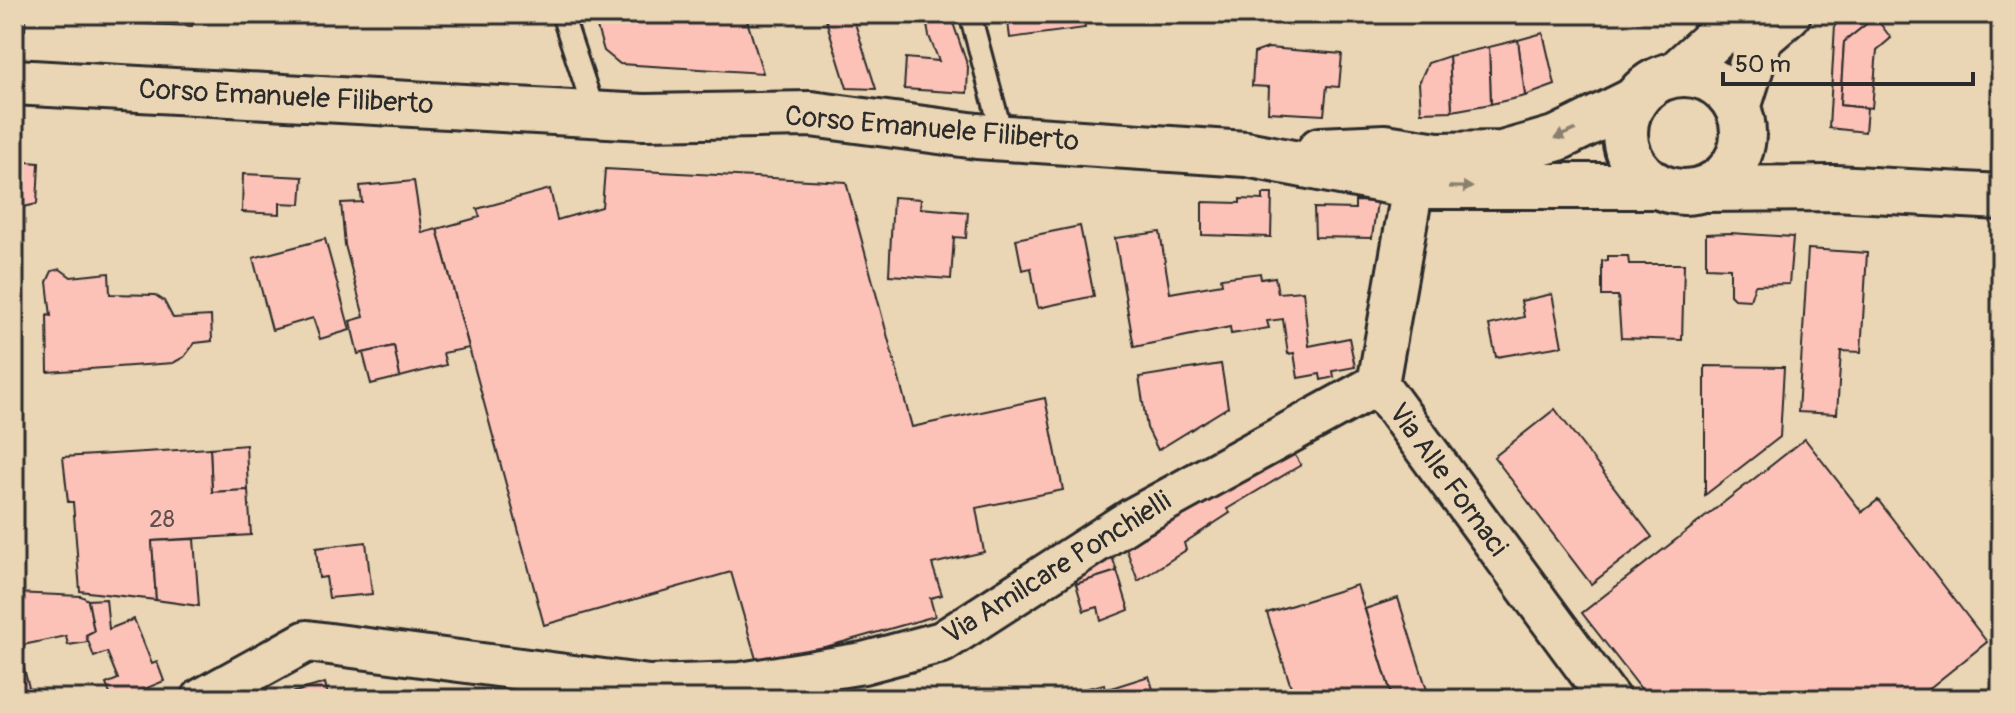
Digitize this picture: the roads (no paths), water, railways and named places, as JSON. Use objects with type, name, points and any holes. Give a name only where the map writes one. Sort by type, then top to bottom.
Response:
[{"type":"main road","points":[[1741,14],[1676,74],[1653,82],[1635,100],[1626,122],[1627,147],[1637,170],[1656,186],[1680,192],[1835,188],[2001,197]]},
{"type":"main road","points":[[1704,189],[1716,184],[1739,156],[1741,120],[1760,38],[1788,14]]},
{"type":"main road","points":[[1676,74],[1712,81],[1783,170],[1835,188]]},
{"type":"main road","name":"Corso Emanuele Filiberto","points":[[14,82],[644,117],[807,141],[990,137],[1656,186]]},
{"type":"main road","name":"Corso Emanuele Filiberto","points":[[1425,171],[1558,138],[1635,100]]},
{"type":"street","name":"Via Alle Fornaci","points":[[1425,171],[1378,384],[1609,699]]},
{"type":"street","name":"Via Amilcare Ponchielli","points":[[202,699],[307,641],[649,686],[741,683],[863,663],[942,642],[1132,519],[1378,384]]},
{"type":"lane","points":[[562,14],[595,114]]},
{"type":"lane","points":[[970,14],[990,137]]}]
